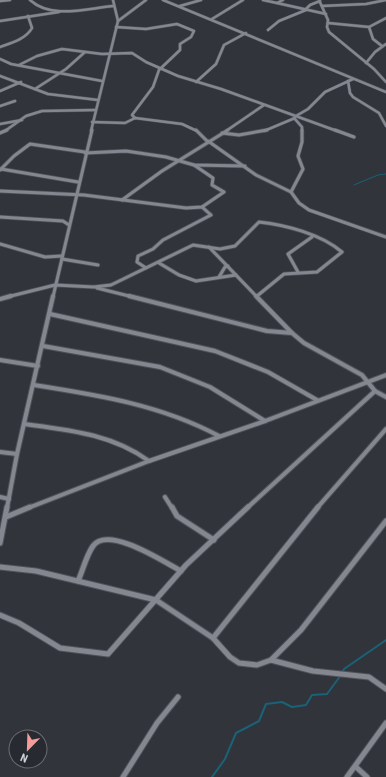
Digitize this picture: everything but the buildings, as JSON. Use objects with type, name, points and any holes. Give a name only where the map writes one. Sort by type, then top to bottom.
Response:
[{"type":"street","points":[[0,1],[10,0]]},
{"type":"street","points":[[30,0],[36,5],[61,12]]},
{"type":"street","points":[[0,543],[17,454],[43,346],[78,182],[118,21],[113,0]]},
{"type":"street","points":[[118,21],[146,0]]},
{"type":"street","points":[[163,0],[386,92]]},
{"type":"street","points":[[180,6],[201,0]]},
{"type":"street","points":[[212,19],[243,0]]},
{"type":"street","points":[[263,0],[326,14]]},
{"type":"street","points":[[277,3],[283,0]]},
{"type":"street","points":[[268,30],[279,21],[306,10],[310,5],[319,0],[326,14],[328,23],[327,27],[330,32],[386,82]]},
{"type":"street","points":[[322,6],[366,4],[386,0]]},
{"type":"street","points":[[0,21],[95,7],[114,6]]},
{"type":"street","points":[[0,47],[14,42],[31,32],[32,28],[28,16]]},
{"type":"street","points":[[328,23],[369,27],[386,18]]},
{"type":"street","points":[[116,27],[129,29],[149,29],[177,23],[187,25],[194,31],[191,37],[180,44],[180,50],[157,73],[153,87],[132,115],[135,118]]},
{"type":"street","points":[[369,27],[373,39],[382,46]]},
{"type":"street","points":[[196,82],[215,66],[224,45],[246,34]]},
{"type":"street","points":[[366,63],[382,46],[386,44]]},
{"type":"street","points":[[19,64],[60,49],[109,54],[132,53],[161,69],[354,137]]},
{"type":"street","points":[[35,89],[60,73],[85,52]]},
{"type":"street","points":[[0,59],[11,64],[19,64],[102,81]]},
{"type":"street","points":[[0,76],[21,82],[42,92],[73,98],[98,100]]},
{"type":"street","points":[[222,133],[232,136],[259,132],[277,127],[308,109],[322,93],[353,79]]},
{"type":"street","points":[[348,81],[350,93],[353,97],[379,113],[386,126]]},
{"type":"street","points":[[0,91],[21,82]]},
{"type":"street","points":[[0,106],[15,101]]},
{"type":"street","points":[[122,200],[177,160],[236,125],[249,113],[264,105]]},
{"type":"street","points":[[0,133],[12,128],[28,115],[46,110],[95,110]]},
{"type":"street","points":[[291,192],[303,169],[298,156],[302,142],[302,127],[296,117]]},
{"type":"street","points":[[92,122],[125,123],[135,118],[191,126],[222,152],[261,178],[291,192],[299,203],[309,210],[386,237]]},
{"type":"street","points":[[0,124],[22,120]]},
{"type":"street","points":[[0,169],[30,144],[85,152],[126,151],[177,160],[194,165],[245,166]]},
{"type":"street","points":[[0,191],[76,195],[173,207],[202,207],[224,192],[212,185],[213,178],[194,165]]},
{"type":"street","points":[[0,169],[78,182]]},
{"type":"street","points":[[146,268],[137,262],[138,256],[153,249],[168,238],[212,215],[202,207]]},
{"type":"street","points":[[0,216],[63,221],[69,225]]},
{"type":"street","points":[[0,299],[55,285],[94,287],[114,284],[193,245],[220,249],[235,246],[259,222],[288,228],[332,245],[342,252],[317,272],[298,272],[280,276],[275,283],[258,296]]},
{"type":"street","points":[[298,272],[288,254],[312,237]]},
{"type":"street","points":[[0,244],[47,257],[62,257],[98,265]]},
{"type":"street","points":[[207,246],[304,344],[362,375],[375,391],[386,397]]},
{"type":"street","points":[[159,263],[190,280],[201,281],[236,275]]},
{"type":"street","points":[[219,277],[225,267],[228,266]]},
{"type":"street","points":[[94,287],[139,300],[267,331],[292,333]]},
{"type":"street","points":[[50,314],[235,357],[259,367],[317,400]]},
{"type":"street","points":[[43,346],[160,367],[210,387],[245,407],[265,421]]},
{"type":"street","points":[[0,360],[38,366]]},
{"type":"street","points":[[6,517],[148,461],[265,421],[386,375]]},
{"type":"street","points":[[34,385],[88,394],[149,408],[194,423],[219,436]]},
{"type":"street","points":[[0,615],[19,624],[60,648],[106,654],[110,652],[138,618],[181,571],[375,391]]},
{"type":"street","points":[[24,424],[104,438],[123,445],[148,461]]},
{"type":"street","points":[[213,638],[280,556],[305,522],[386,429]]},
{"type":"street","points":[[0,452],[17,454]]},
{"type":"street","points":[[165,497],[177,516],[214,540]]},
{"type":"street","points":[[0,498],[9,499]]},
{"type":"street","points":[[0,568],[36,571],[156,600],[213,638],[230,657],[239,663],[257,664],[271,660],[301,630],[386,521]]},
{"type":"street","points":[[78,581],[93,546],[97,542],[107,540],[121,541],[181,571]]},
{"type":"street","points":[[271,660],[313,671],[368,677],[386,689]]},
{"type":"street","points":[[123,777],[157,723],[178,697]]},
{"type":"street","points":[[347,777],[356,767],[386,723]]},
{"type":"street","points":[[356,767],[367,777]]},
{"type":"waterway","points":[[354,185],[378,175],[386,174]]},
{"type":"waterway","points":[[342,673],[344,669],[386,640]]},
{"type":"waterway","points":[[212,777],[225,759],[236,733],[259,721],[266,704],[282,702],[292,707],[306,705],[312,695],[327,694],[341,675]]}]
